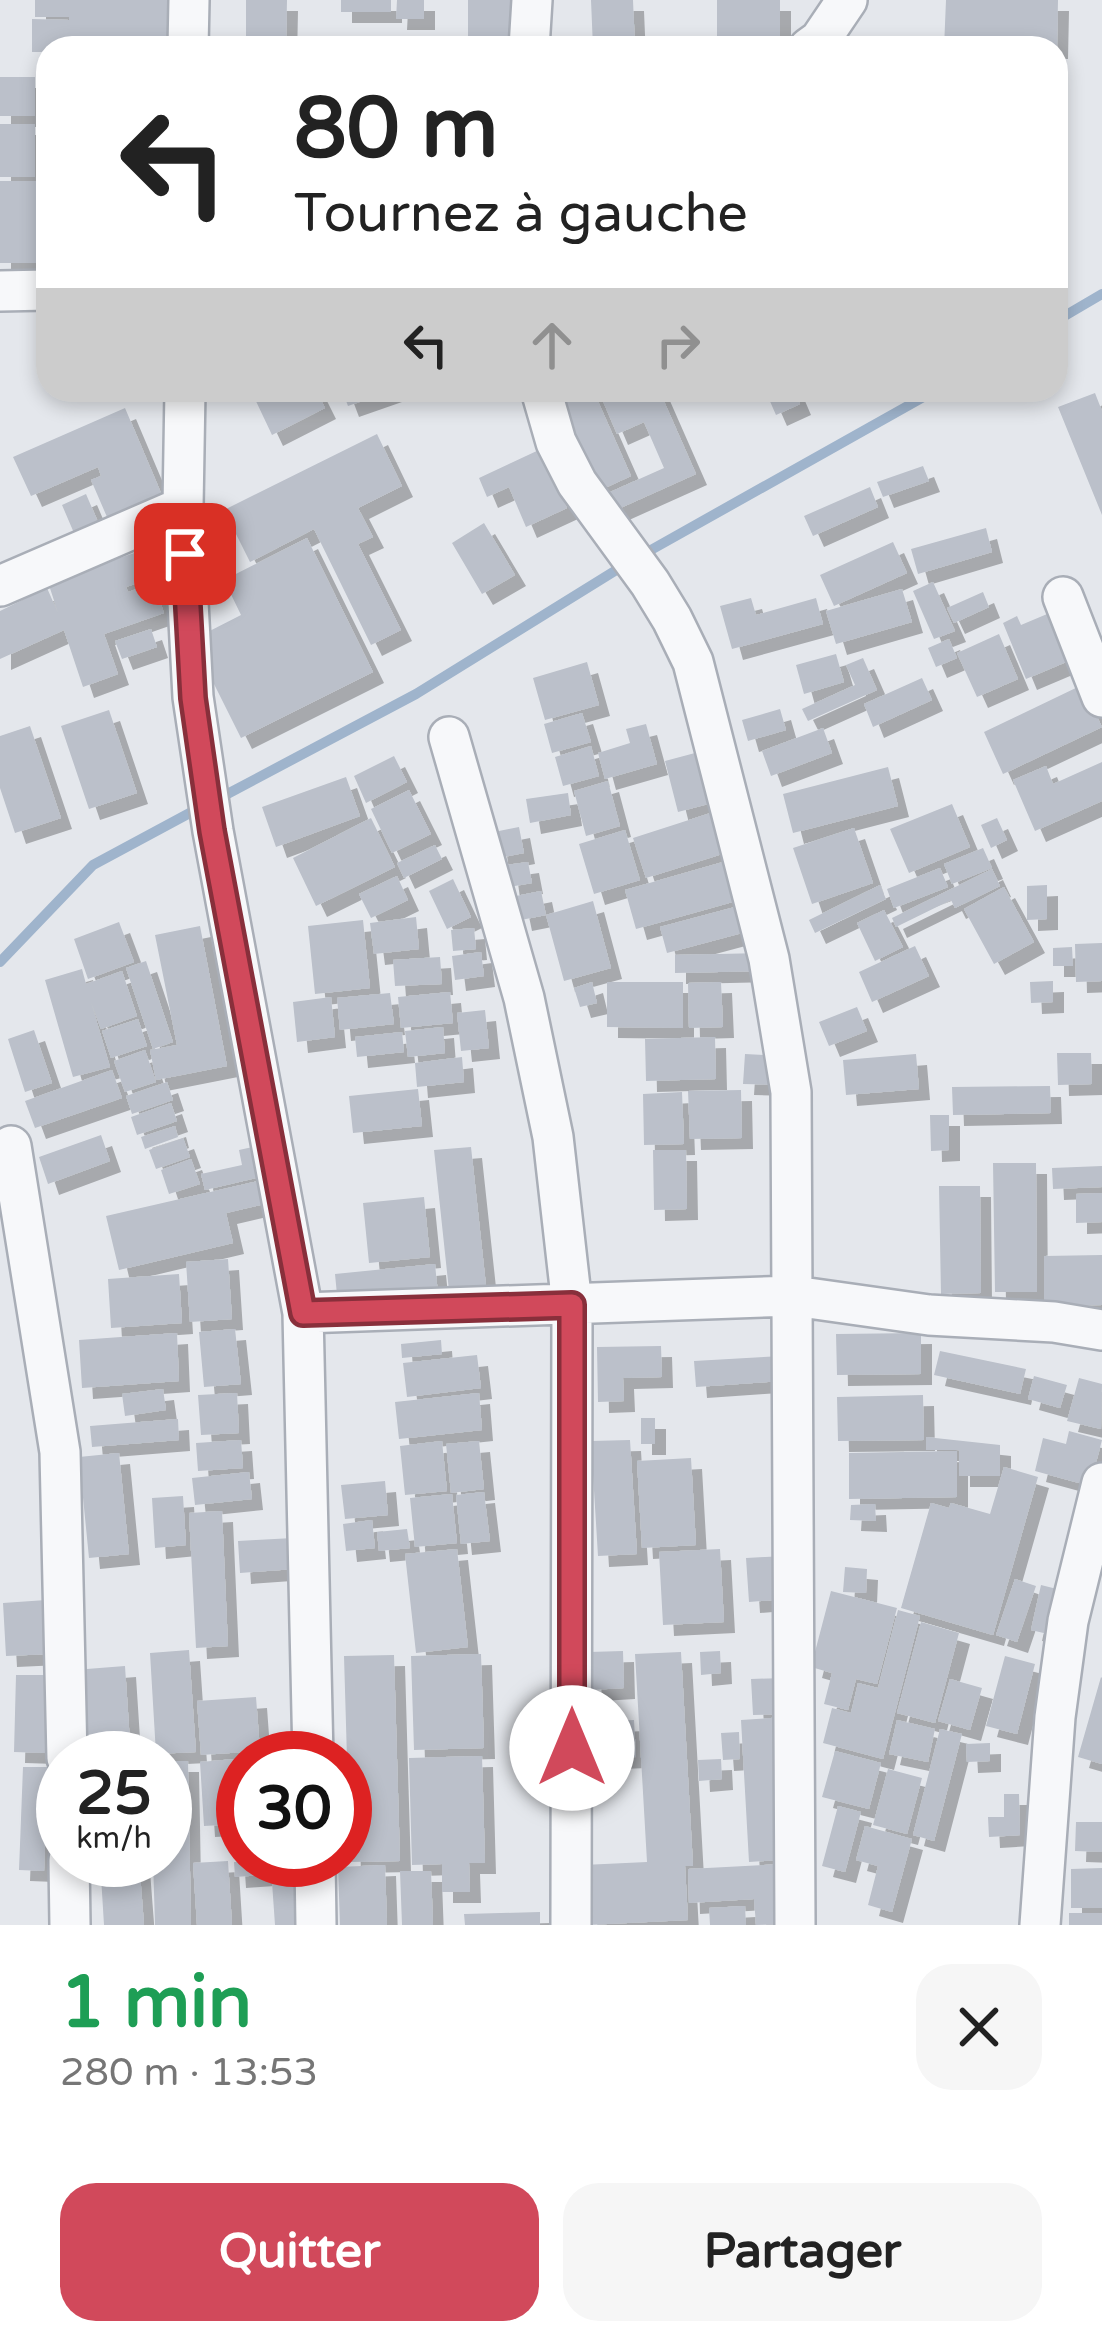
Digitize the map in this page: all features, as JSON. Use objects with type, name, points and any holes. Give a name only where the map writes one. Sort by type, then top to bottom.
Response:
[{"type":"street","points":[[188,0],[188,36]]},
{"type":"street","points":[[530,36],[532,0]]},
{"type":"street","points":[[823,36],[847,0]]},
{"type":"street","points":[[0,291],[36,290]]},
{"type":"street","points":[[185,402],[183,507],[193,698],[212,831],[303,1313],[312,1731]]},
{"type":"street","points":[[545,402],[556,442],[577,483],[650,583],[693,662],[769,959],[791,1092],[795,1925]]},
{"type":"street","points":[[0,586],[183,507]]},
{"type":"street","points":[[1063,596],[1102,697]]},
{"type":"street","points":[[449,737],[529,1021],[554,1138],[572,1305],[571,1925]]},
{"type":"street","points":[[11,1146],[60,1452],[67,1731]]},
{"type":"street","points":[[303,1313],[794,1296],[929,1316],[1054,1322],[1102,1330]]},
{"type":"street","points":[[1040,1925],[1055,1717],[1068,1621],[1102,1483]]},
{"type":"street","points":[[69,1887],[70,1925]]},
{"type":"street","points":[[315,1887],[316,1925]]},
{"type":"building","points":[[35,0],[176,0],[176,36],[36,36],[36,52],[32,52],[32,19],[69,20],[35,17]]},
{"type":"building","points":[[246,0],[287,0],[286,36],[246,36]]},
{"type":"building","points":[[341,0],[391,0],[391,12],[341,12]]},
{"type":"building","points":[[397,0],[424,0],[424,19],[396,19]]},
{"type":"building","points":[[468,0],[514,0],[514,36],[468,36]]},
{"type":"building","points":[[591,0],[633,0],[634,36],[592,36]]},
{"type":"building","points":[[717,0],[780,0],[780,36],[717,36]]},
{"type":"building","points":[[946,0],[1058,0],[1057,36],[944,36]]},
{"type":"building","points":[[0,77],[35,77],[35,116],[0,116]]},
{"type":"building","points":[[0,124],[35,124],[35,177],[0,177]]},
{"type":"building","points":[[0,181],[36,181],[36,263],[0,263]]},
{"type":"building","points":[[1095,393],[1102,411],[1102,515],[1058,407]]},
{"type":"building","points":[[256,402],[322,402],[325,408],[272,435]]},
{"type":"building","points":[[554,402],[598,402],[631,476],[594,493]]},
{"type":"building","points":[[603,402],[664,402],[696,474],[607,514],[599,497],[664,468],[644,422],[617,434]]},
{"type":"building","points":[[770,402],[799,402],[800,404],[776,415]]},
{"type":"building","points":[[125,408],[161,493],[107,517],[91,480],[101,476],[98,467],[31,496],[13,457]]},
{"type":"building","points":[[377,434],[402,486],[358,508],[373,537],[358,544],[401,630],[371,645],[314,529],[250,562],[224,510]]},
{"type":"building","points":[[541,449],[567,508],[526,527],[509,487],[487,497],[479,478]]},
{"type":"building","points":[[923,466],[929,481],[883,497],[877,482]]},
{"type":"building","points":[[870,487],[878,507],[813,536],[804,516]]},
{"type":"building","points":[[86,494],[98,522],[74,533],[62,505]]},
{"type":"building","points":[[484,523],[515,575],[482,594],[452,543]]},
{"type":"building","points":[[986,528],[992,552],[918,574],[911,549]]},
{"type":"building","points":[[307,538],[373,672],[241,738],[192,640],[241,615],[224,580]]},
{"type":"building","points":[[893,542],[907,573],[834,606],[820,575]]},
{"type":"building","points":[[155,546],[165,574],[126,587],[128,592],[154,583],[164,613],[104,634],[118,674],[83,687],[64,630],[0,659],[0,611],[47,588],[58,613],[48,582]]},
{"type":"building","points":[[933,582],[955,631],[934,639],[913,591]]},
{"type":"building","points":[[902,589],[912,622],[836,644],[826,611]]},
{"type":"building","points":[[983,592],[989,607],[954,623],[947,608]]},
{"type":"building","points":[[751,598],[756,615],[816,598],[823,624],[732,649],[720,606]]},
{"type":"building","points":[[1059,609],[1078,657],[1026,679],[1003,623],[1017,616],[1021,625]]},
{"type":"building","points":[[151,629],[157,647],[122,659],[115,641]]},
{"type":"building","points":[[999,634],[1018,679],[977,697],[957,653]]},
{"type":"building","points":[[949,639],[957,658],[936,667],[928,648]]},
{"type":"building","points":[[836,654],[844,682],[804,694],[796,665]]},
{"type":"building","points":[[863,658],[877,690],[808,721],[802,709],[855,685],[846,665]]},
{"type":"building","points":[[587,662],[599,705],[545,720],[533,678]]},
{"type":"building","points":[[922,678],[932,700],[873,727],[864,704]]},
{"type":"building","points":[[1082,685],[1102,727],[1003,774],[984,732]]},
{"type":"building","points":[[780,709],[786,730],[748,741],[742,720]]},
{"type":"building","points":[[109,710],[137,793],[89,809],[61,726]]},
{"type":"building","points":[[582,713],[591,742],[552,753],[544,724]]},
{"type":"building","points":[[646,724],[657,764],[605,779],[598,753],[630,743],[626,729]]},
{"type":"building","points":[[30,726],[61,818],[15,833],[0,788],[0,736]]},
{"type":"building","points":[[823,728],[832,753],[771,776],[762,751]]},
{"type":"building","points":[[591,746],[599,776],[563,786],[555,757]]},
{"type":"building","points":[[695,753],[708,804],[678,812],[665,761]]},
{"type":"building","points":[[394,756],[407,782],[366,803],[354,776]]},
{"type":"building","points":[[1102,762],[1102,801],[1035,831],[1013,780],[1046,766],[1053,784]]},
{"type":"building","points":[[888,767],[898,806],[793,833],[783,794]]},
{"type":"building","points":[[346,777],[360,816],[276,847],[262,807]]},
{"type":"building","points":[[608,781],[620,826],[586,836],[574,791]]},
{"type":"building","points":[[409,790],[431,834],[392,853],[371,809]]},
{"type":"building","points":[[568,793],[571,815],[530,823],[526,799]]},
{"type":"building","points":[[952,804],[970,847],[909,873],[890,829]]},
{"type":"building","points":[[723,809],[735,850],[646,878],[633,838]]},
{"type":"building","points":[[371,818],[395,867],[316,906],[293,858]]},
{"type":"building","points":[[997,818],[1007,840],[991,848],[981,825]]},
{"type":"building","points":[[519,827],[524,853],[498,858],[494,832]]},
{"type":"building","points":[[854,828],[873,883],[812,904],[793,848]]},
{"type":"building","points":[[625,830],[640,880],[594,894],[579,844]]},
{"type":"building","points":[[435,845],[442,859],[404,878],[397,863]]},
{"type":"building","points":[[983,848],[992,868],[952,884],[944,864]]},
{"type":"building","points":[[737,858],[747,898],[636,929],[625,890]]},
{"type":"building","points":[[528,862],[532,883],[509,887],[506,865]]},
{"type":"building","points":[[940,868],[948,887],[894,908],[887,889]]},
{"type":"building","points":[[992,869],[1000,886],[955,908],[951,900],[896,927],[892,918]]},
{"type":"building","points":[[397,876],[408,900],[371,918],[359,894]]},
{"type":"building","points":[[453,879],[471,917],[447,929],[429,891]]},
{"type":"building","points":[[880,885],[886,899],[815,933],[809,920]]},
{"type":"building","points":[[1047,885],[1047,919],[1027,920],[1027,886]]},
{"type":"building","points":[[1004,887],[1034,942],[994,964],[964,909]]},
{"type":"building","points":[[541,891],[546,915],[521,920],[516,896]]},
{"type":"building","points":[[593,901],[611,968],[564,981],[546,915]]},
{"type":"building","points":[[750,903],[757,929],[667,953],[660,927]]},
{"type":"building","points":[[884,910],[903,947],[875,961],[857,923]]},
{"type":"building","points":[[416,917],[419,949],[374,954],[370,923]]},
{"type":"building","points":[[363,920],[370,988],[315,994],[308,926]]},
{"type":"building","points":[[119,922],[134,962],[88,979],[74,939]]},
{"type":"building","points":[[200,926],[227,1066],[156,1080],[150,1050],[177,1045],[155,935]]},
{"type":"building","points":[[474,928],[476,949],[453,951],[451,930]]},
{"type":"building","points":[[1102,943],[1102,981],[1076,982],[1075,944]]},
{"type":"building","points":[[915,946],[929,976],[872,1002],[859,972]]},
{"type":"building","points":[[1072,947],[1073,966],[1053,966],[1053,948]]},
{"type":"building","points":[[481,952],[484,976],[455,980],[452,956]]},
{"type":"building","points":[[762,953],[763,971],[675,973],[675,955]]},
{"type":"building","points":[[440,957],[442,984],[395,986],[393,960]]},
{"type":"building","points":[[146,961],[173,1042],[153,1049],[126,968]]},
{"type":"building","points":[[82,969],[86,984],[122,971],[137,1016],[101,1029],[91,1002],[110,1067],[73,1077],[45,980]]},
{"type":"building","points":[[1053,981],[1053,1002],[1031,1003],[1030,982]]},
{"type":"building","points":[[592,982],[597,1003],[580,1007],[574,988]]},
{"type":"building","points":[[607,982],[683,982],[683,1028],[607,1027]]},
{"type":"building","points":[[721,982],[723,1027],[689,1028],[688,983]]},
{"type":"building","points":[[450,992],[453,1023],[401,1028],[398,997]]},
{"type":"building","points":[[390,993],[394,1024],[340,1030],[337,998]]},
{"type":"building","points":[[331,997],[335,1037],[297,1042],[293,1002]]},
{"type":"building","points":[[857,1007],[867,1031],[829,1046],[819,1022]]},
{"type":"building","points":[[485,1010],[489,1048],[461,1051],[457,1013]]},
{"type":"building","points":[[138,1019],[147,1046],[111,1058],[102,1031]]},
{"type":"building","points":[[443,1027],[445,1053],[408,1057],[405,1031]]},
{"type":"building","points":[[34,1030],[52,1083],[25,1092],[8,1039]]},
{"type":"building","points":[[402,1032],[404,1052],[357,1057],[355,1037]]},
{"type":"building","points":[[715,1037],[716,1079],[646,1081],[645,1039]]},
{"type":"building","points":[[145,1050],[156,1082],[125,1092],[114,1061]]},
{"type":"building","points":[[1057,1053],[1091,1053],[1092,1084],[1058,1085]]},
{"type":"building","points":[[745,1054],[782,1056],[781,1085],[743,1084]]},
{"type":"building","points":[[916,1054],[919,1089],[846,1095],[843,1060]]},
{"type":"building","points":[[462,1057],[464,1082],[417,1087],[415,1063]]},
{"type":"building","points":[[112,1070],[122,1098],[35,1128],[25,1101]]},
{"type":"building","points":[[167,1082],[173,1100],[132,1114],[126,1096]]},
{"type":"building","points":[[1050,1086],[1051,1113],[953,1115],[952,1087]]},
{"type":"building","points":[[418,1089],[422,1126],[353,1133],[349,1096]]},
{"type":"building","points":[[741,1090],[742,1138],[690,1139],[688,1091]]},
{"type":"building","points":[[682,1092],[684,1144],[644,1145],[643,1094]]},
{"type":"building","points":[[171,1103],[177,1121],[137,1135],[131,1117]]},
{"type":"building","points":[[930,1115],[949,1115],[949,1150],[931,1151]]},
{"type":"building","points":[[175,1126],[178,1137],[145,1149],[141,1137]]},
{"type":"building","points":[[101,1135],[110,1161],[48,1184],[39,1157]]},
{"type":"building","points":[[183,1138],[190,1157],[156,1169],[149,1150]]},
{"type":"building","points":[[262,1145],[269,1175],[205,1190],[201,1174],[242,1165],[239,1150]]},
{"type":"building","points":[[471,1147],[487,1295],[450,1300],[434,1150]]},
{"type":"building","points":[[653,1150],[686,1150],[687,1209],[654,1210]]},
{"type":"building","points":[[191,1159],[200,1184],[169,1194],[161,1170]]},
{"type":"building","points":[[993,1163],[1036,1163],[1037,1292],[995,1292]]},
{"type":"building","points":[[1102,1166],[1102,1187],[1053,1189],[1052,1168]]},
{"type":"building","points":[[263,1180],[269,1203],[226,1213],[233,1243],[119,1270],[106,1216]]},
{"type":"building","points":[[939,1186],[980,1186],[981,1293],[941,1294]]},
{"type":"building","points":[[1102,1193],[1102,1222],[1076,1223],[1076,1194]]},
{"type":"building","points":[[424,1197],[430,1257],[369,1263],[363,1203]]},
{"type":"building","points":[[1102,1255],[1102,1305],[1044,1306],[1044,1256]]},
{"type":"building","points":[[228,1259],[232,1319],[190,1322],[186,1262]]},
{"type":"building","points":[[435,1264],[438,1294],[338,1305],[335,1274]]},
{"type":"building","points":[[179,1274],[182,1323],[111,1328],[108,1279]]},
{"type":"building","points":[[235,1329],[241,1384],[204,1387],[199,1332]]},
{"type":"building","points":[[177,1333],[179,1381],[82,1388],[79,1340]]},
{"type":"building","points":[[921,1333],[921,1374],[837,1375],[836,1334]]},
{"type":"building","points":[[441,1340],[442,1354],[402,1358],[401,1344]]},
{"type":"building","points":[[661,1346],[662,1377],[623,1378],[624,1401],[598,1402],[597,1347]]},
{"type":"building","points":[[940,1351],[1026,1369],[1020,1394],[934,1375]]},
{"type":"building","points":[[477,1355],[481,1388],[407,1397],[403,1363]]},
{"type":"building","points":[[781,1356],[782,1381],[696,1387],[694,1361]]},
{"type":"building","points":[[1034,1376],[1067,1385],[1060,1408],[1028,1399]]},
{"type":"building","points":[[1079,1378],[1102,1384],[1101,1429],[1067,1421]]},
{"type":"building","points":[[163,1389],[166,1410],[125,1416],[122,1394]]},
{"type":"building","points":[[237,1393],[239,1433],[201,1435],[198,1395]]},
{"type":"building","points":[[479,1393],[482,1430],[399,1439],[395,1402]]},
{"type":"building","points":[[923,1395],[924,1440],[838,1441],[837,1397]]},
{"type":"building","points":[[641,1418],[655,1418],[655,1444],[641,1444]]},
{"type":"building","points":[[178,1419],[179,1440],[92,1447],[90,1426]]},
{"type":"building","points":[[1069,1431],[1102,1440],[1090,1486],[1035,1471],[1043,1438],[1066,1444]]},
{"type":"building","points":[[926,1437],[1000,1445],[1000,1476],[959,1476],[959,1450],[926,1450]]},
{"type":"building","points":[[241,1440],[243,1468],[198,1471],[196,1443]]},
{"type":"building","points":[[630,1440],[637,1554],[598,1556],[591,1441]]},
{"type":"building","points":[[442,1441],[447,1491],[405,1495],[400,1446]]},
{"type":"building","points":[[479,1441],[484,1489],[451,1493],[446,1444]]},
{"type":"building","points":[[957,1451],[957,1497],[849,1499],[849,1453]]},
{"type":"building","points":[[119,1453],[129,1554],[89,1558],[79,1457]]},
{"type":"building","points":[[691,1458],[696,1545],[642,1548],[637,1461]]},
{"type":"building","points":[[1004,1467],[1038,1477],[993,1635],[901,1608],[931,1503],[949,1508],[951,1503],[990,1514]]},
{"type":"building","points":[[249,1472],[252,1499],[195,1505],[192,1478]]},
{"type":"building","points":[[385,1481],[388,1515],[345,1519],[341,1485]]},
{"type":"building","points":[[484,1492],[490,1541],[461,1544],[456,1495]]},
{"type":"building","points":[[452,1494],[457,1543],[415,1547],[410,1498]]},
{"type":"building","points":[[183,1496],[186,1545],[155,1548],[152,1498]]},
{"type":"building","points":[[875,1504],[876,1521],[850,1520],[851,1505]]},
{"type":"building","points":[[222,1511],[228,1646],[196,1648],[189,1513]]},
{"type":"building","points":[[372,1520],[375,1548],[346,1551],[343,1524]]},
{"type":"building","points":[[407,1529],[410,1548],[379,1551],[377,1532]]},
{"type":"building","points":[[293,1538],[295,1569],[240,1573],[238,1541]]},
{"type":"building","points":[[457,1549],[468,1647],[416,1653],[405,1554]]},
{"type":"building","points":[[720,1549],[724,1622],[663,1625],[659,1552]]},
{"type":"building","points":[[785,1556],[787,1599],[749,1602],[746,1558]]},
{"type":"building","points":[[845,1567],[867,1569],[866,1593],[843,1592]]},
{"type":"building","points":[[1015,1579],[1036,1586],[1017,1642],[996,1635]]},
{"type":"building","points":[[1041,1585],[1061,1590],[1052,1635],[1031,1630]]},
{"type":"building","points":[[831,1591],[897,1608],[877,1684],[856,1679],[848,1710],[824,1704],[832,1673],[811,1667]]},
{"type":"building","points":[[46,1600],[49,1654],[6,1656],[3,1603]]},
{"type":"building","points":[[898,1610],[920,1616],[883,1759],[823,1743],[832,1708],[851,1713],[858,1683],[878,1688]]},
{"type":"building","points":[[921,1622],[959,1633],[935,1723],[897,1713]]},
{"type":"building","points":[[189,1650],[196,1752],[192,1752],[192,1731],[155,1731],[150,1653]]},
{"type":"building","points":[[623,1651],[624,1688],[591,1690],[589,1652]]},
{"type":"building","points":[[720,1651],[721,1673],[701,1675],[700,1652]]},
{"type":"building","points":[[681,1652],[693,1866],[685,1866],[688,1920],[587,1925],[583,1865],[647,1862],[635,1654]]},
{"type":"building","points":[[481,1654],[484,1748],[414,1750],[411,1656]]},
{"type":"building","points":[[394,1655],[400,1861],[372,1862],[372,1731],[346,1731],[344,1656]]},
{"type":"building","points":[[1005,1656],[1035,1664],[1017,1734],[986,1726]]},
{"type":"building","points":[[125,1666],[129,1731],[78,1731],[74,1670]]},
{"type":"building","points":[[16,1675],[47,1675],[46,1731],[36,1731],[36,1753],[14,1752]]},
{"type":"building","points":[[785,1678],[787,1714],[753,1715],[751,1679]]},
{"type":"building","points":[[1102,1678],[1102,1764],[1078,1757]]},
{"type":"building","points":[[950,1679],[982,1688],[970,1730],[938,1721]]},
{"type":"building","points":[[256,1697],[259,1731],[216,1731],[216,1754],[201,1755],[197,1701]]},
{"type":"building","points":[[785,1717],[793,1859],[749,1862],[741,1720]]},
{"type":"building","points":[[634,1720],[636,1757],[589,1759],[588,1722]]},
{"type":"building","points":[[897,1720],[935,1729],[928,1762],[889,1754]]},
{"type":"building","points":[[940,1729],[962,1734],[934,1841],[913,1835]]},
{"type":"building","points":[[739,1732],[740,1759],[723,1760],[721,1733]]},
{"type":"building","points":[[990,1743],[990,1761],[967,1762],[966,1744]]},
{"type":"building","points":[[835,1751],[881,1763],[869,1809],[822,1797]]},
{"type":"building","points":[[482,1756],[485,1863],[469,1863],[470,1892],[442,1892],[442,1864],[412,1865],[409,1758]]},
{"type":"building","points":[[721,1759],[722,1779],[699,1781],[698,1760]]},
{"type":"building","points":[[216,1761],[216,1825],[204,1826],[200,1762]]},
{"type":"building","points":[[23,1767],[36,1767],[36,1871],[19,1870]]},
{"type":"building","points":[[888,1769],[922,1778],[907,1834],[873,1825]]},
{"type":"building","points":[[1004,1794],[1019,1794],[1020,1835],[989,1837],[988,1817],[1004,1817]]},
{"type":"building","points":[[838,1806],[861,1812],[845,1872],[822,1866]]},
{"type":"building","points":[[1076,1822],[1102,1822],[1102,1852],[1075,1851]]},
{"type":"building","points":[[865,1826],[912,1839],[892,1912],[868,1905],[878,1866],[856,1860]]},
{"type":"building","points":[[216,1862],[216,1887],[230,1887],[232,1925],[197,1925],[193,1863]]},
{"type":"building","points":[[783,1864],[787,1924],[756,1925],[754,1899],[689,1903],[688,1869]]},
{"type":"building","points":[[385,1865],[387,1925],[340,1925],[339,1887],[372,1887],[372,1866]]},
{"type":"building","points":[[1102,1868],[1102,1908],[1071,1908],[1071,1869]]},
{"type":"building","points":[[400,1871],[431,1871],[433,1925],[402,1925]]},
{"type":"building","points":[[102,1887],[141,1887],[144,1925],[104,1925]]},
{"type":"building","points":[[154,1887],[190,1887],[191,1925],[155,1925]]},
{"type":"building","points":[[272,1887],[298,1887],[301,1925],[275,1925]]},
{"type":"building","points":[[745,1906],[746,1925],[710,1925],[709,1908]]},
{"type":"building","points":[[540,1912],[540,1925],[465,1925],[464,1914]]},
{"type":"building","points":[[1069,1913],[1102,1913],[1102,1925],[1069,1925]]},
{"type":"waterway","points":[[1068,314],[1102,294]]},
{"type":"waterway","points":[[642,555],[915,402]]},
{"type":"waterway","points":[[216,800],[416,694],[626,564]]},
{"type":"waterway","points":[[0,962],[93,865],[199,808]]},
{"type":"route","points":[[185,554],[193,698],[212,831],[303,1313],[572,1305],[572,1748]]}]
